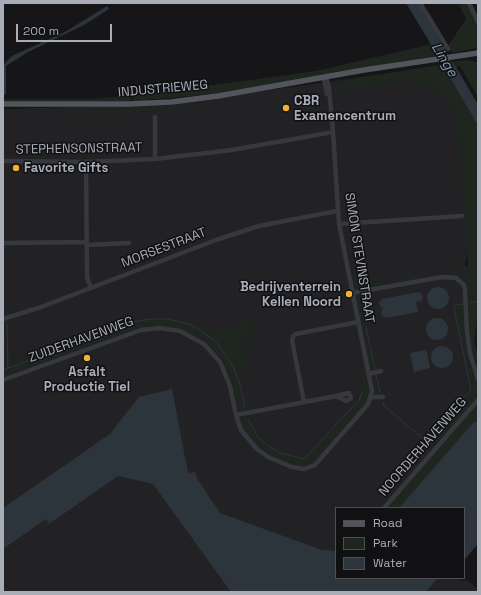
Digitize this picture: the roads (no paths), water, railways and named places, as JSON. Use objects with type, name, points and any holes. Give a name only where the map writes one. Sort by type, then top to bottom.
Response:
[{"type":"main road","name":"INDUSTRIEWEG","points":[[3,104],[54,105],[171,102],[325,79],[478,53]]},
{"type":"main road","name":"INDUSTRIEWEG","points":[[3,108],[38,108],[54,105]]},
{"type":"street","points":[[420,3],[448,50]]},
{"type":"street","points":[[468,3],[478,22]]},
{"type":"street","name":"SIMON STEVINSTRAAT","points":[[325,79],[333,132],[337,212],[368,374],[371,397]]},
{"type":"street","name":"STEPHENSONSTRAAT","points":[[155,117],[155,159]]},
{"type":"street","name":"STEPHENSONSTRAAT","points":[[3,161],[86,162],[155,159],[232,150],[333,132]]},
{"type":"street","points":[[86,162],[87,277],[91,288]]},
{"type":"street","name":"MORSESTRAAT","points":[[3,320],[41,308],[216,240],[259,226],[337,212]]},
{"type":"street","points":[[339,224],[462,216]]},
{"type":"street","points":[[3,243],[129,243]]},
{"type":"street","points":[[352,294],[442,277],[456,278],[465,289],[467,332],[470,353],[478,379]]},
{"type":"street","points":[[304,402],[292,340],[293,336],[296,334],[358,322]]},
{"type":"street","name":"ZUIDERHAVENWEG","points":[[3,380],[130,333],[150,328],[171,329],[192,336],[212,352],[226,375],[236,415],[242,430],[257,450],[268,457],[292,467],[304,470],[315,465],[368,404],[371,397]]},
{"type":"street","points":[[368,374],[381,371]]},
{"type":"street","points":[[236,415],[336,396]]},
{"type":"street","points":[[371,397],[383,397]]},
{"type":"street","name":"NOORDERHAVENWEG","points":[[385,507],[478,400]]},
{"type":"water","name":"Linge","points":[[406,3],[418,3],[446,50],[445,54],[456,67],[473,96],[478,105],[478,126],[446,71],[445,64],[440,55],[436,53]]},
{"type":"water","points":[[107,6],[109,9],[84,25],[28,52],[6,66],[6,94],[3,96],[3,65],[12,56],[65,32]]},
{"type":"water","points":[[438,287],[446,290],[449,298],[446,306],[438,309],[430,306],[427,298],[430,290]]},
{"type":"water","points":[[419,292],[422,294],[423,298],[421,301],[416,302],[418,312],[386,318],[382,316],[381,312],[383,309],[379,302],[382,299]]},
{"type":"water","points":[[437,318],[445,321],[448,329],[445,337],[437,340],[429,337],[426,329],[429,321]]},
{"type":"water","points":[[442,346],[450,349],[453,357],[450,365],[442,368],[434,365],[431,357],[434,349]]},
{"type":"water","points":[[425,350],[427,352],[430,368],[414,372],[410,353]]},
{"type":"water","points":[[172,389],[188,473],[195,472],[198,480],[220,513],[322,550],[335,551],[335,579],[437,579],[426,592],[231,592],[153,484],[118,476],[49,524],[46,519],[3,549],[3,508],[110,434],[139,397]]},
{"type":"water","points":[[478,421],[478,544],[465,559],[465,507],[400,507],[474,422]]},
{"type":"waterway","points":[[470,303],[478,301]]},
{"type":"waterway","points":[[383,402],[384,406],[425,440],[471,390],[454,308],[456,305],[463,304]]},
{"type":"waterway","points":[[3,370],[133,322],[150,319],[169,319],[191,325],[202,331],[218,344],[234,368],[241,388],[245,407]]},
{"type":"waterway","points":[[7,324],[8,368]]},
{"type":"waterway","points":[[366,327],[375,369]]},
{"type":"waterway","points":[[376,375],[380,392]]},
{"type":"waterway","points":[[248,419],[258,437],[268,446],[281,453],[304,459],[359,400],[362,392]]},
{"type":"place","name":"CBR Examencentrum","points":[[286,108]]},
{"type":"place","name":"Favorite Gifts","points":[[16,168]]},
{"type":"place","name":"Bedrijventerrein Kellen Noord","points":[[349,294]]},
{"type":"place","name":"Asfalt Productie Tiel","points":[[87,358]]}]
